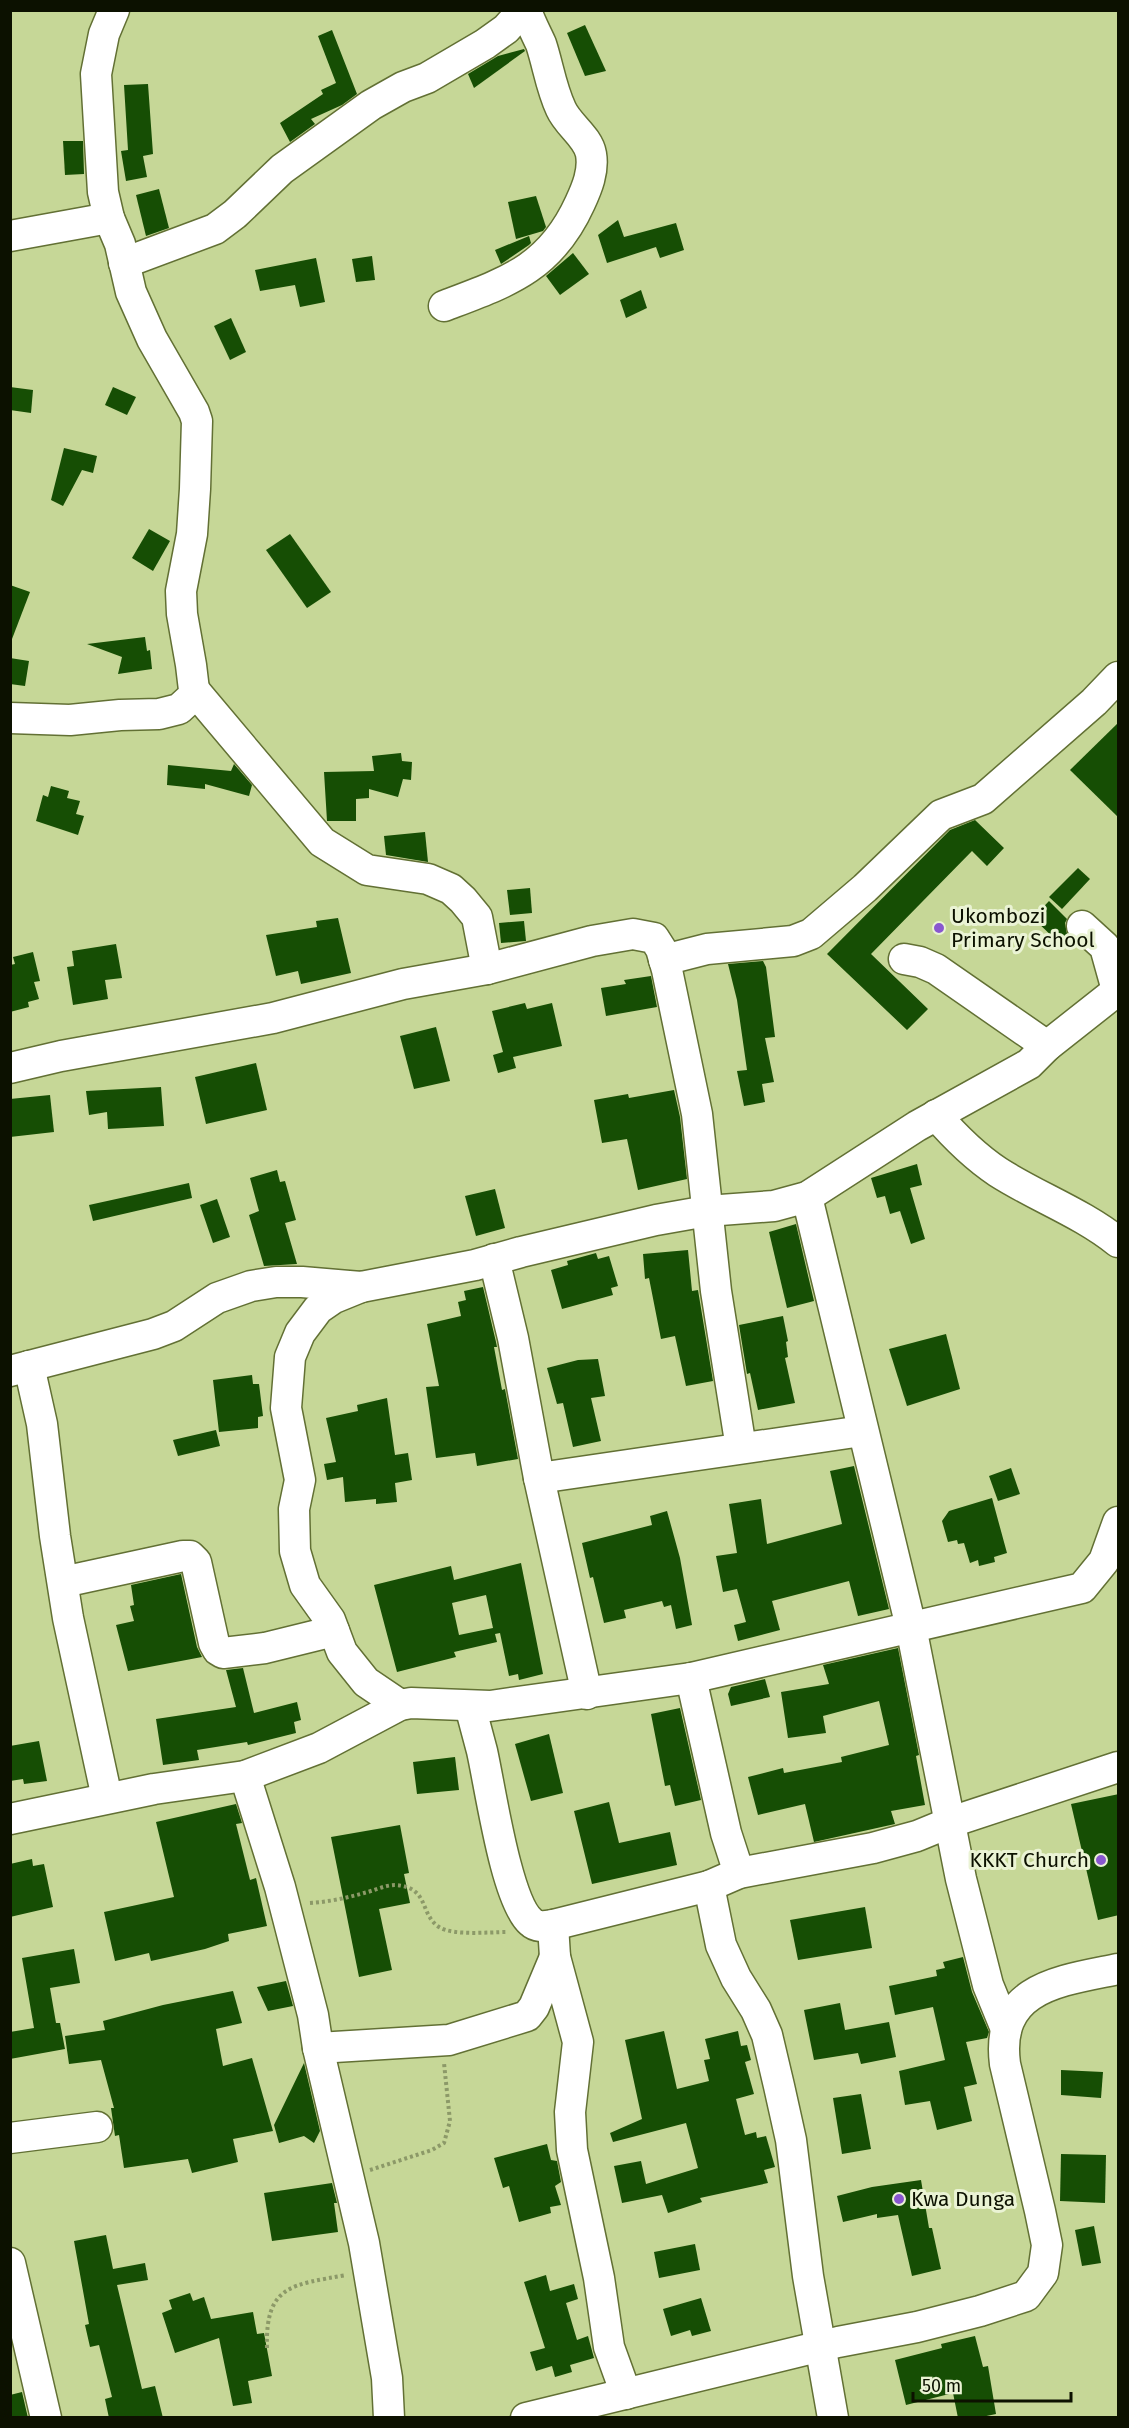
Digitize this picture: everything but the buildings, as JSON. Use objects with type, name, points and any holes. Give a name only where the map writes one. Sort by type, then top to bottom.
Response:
[{"type":"street","points":[[114,10],[104,34],[96,74],[102,180],[109,218],[115,230],[131,292],[152,339],[197,421],[192,534],[181,591],[182,614],[194,690],[322,842],[367,870],[428,879],[451,889],[463,900],[477,917],[487,969]]},
{"type":"street","points":[[124,263],[214,229],[236,214],[282,169],[371,105],[466,56],[506,29],[524,10],[541,44],[562,111],[571,126],[585,140],[591,152],[590,175],[585,192],[571,221],[536,264],[512,278],[444,306]]},
{"type":"street","points":[[10,236],[109,218]]},
{"type":"street","points":[[664,960],[707,949],[793,941],[811,934],[865,888],[941,815],[983,799],[1094,702],[1119,677]]},
{"type":"street","points":[[10,718],[70,720],[166,713],[187,703],[194,690]]},
{"type":"street","points":[[400,1705],[375,1689],[353,1668],[342,1652],[330,1620],[305,1585],[295,1551],[294,1509],[300,1480],[288,1424],[286,1388],[290,1357],[300,1333],[318,1309],[334,1298],[361,1287],[475,1265],[609,1230],[707,1211],[774,1206],[807,1197],[936,1115],[1029,1064],[1047,1046],[1118,990],[1105,947],[1082,926]]},
{"type":"street","points":[[10,1068],[61,1056],[273,1018],[403,984],[487,969],[592,941],[633,934],[654,938],[658,942],[664,960],[697,1114],[716,1291],[741,1448]]},
{"type":"street","points":[[904,959],[920,962],[936,969],[1047,1046]]},
{"type":"street","points":[[936,1115],[965,1147],[998,1172],[1073,1212],[1119,1242]]},
{"type":"street","points":[[807,1197],[911,1627],[961,1879],[986,1974],[1006,2029]]},
{"type":"street","points":[[494,1259],[513,1338],[539,1478],[587,1694]]},
{"type":"street","points":[[107,1798],[86,1704],[63,1581],[42,1424],[20,1368],[153,1334],[182,1321],[217,1298],[251,1286],[276,1282],[302,1282],[361,1287]]},
{"type":"street","points":[[539,1478],[862,1431]]},
{"type":"street","points":[[10,1819],[107,1798],[245,1776],[298,1758],[400,1705],[417,1703],[490,1706],[691,1678],[1082,1588],[1104,1562],[1119,1522]]},
{"type":"street","points":[[63,1581],[190,1556],[196,1562],[214,1643],[223,1653],[265,1648],[334,1631]]},
{"type":"street","points":[[691,1678],[726,1833],[739,1873]]},
{"type":"street","points":[[470,1706],[507,1866],[522,1909],[531,1923],[545,1925],[709,1886],[739,1873],[873,1848],[917,1836],[951,1822],[1119,1767]]},
{"type":"street","points":[[245,1776],[284,1900],[313,2014],[318,2048],[368,2269],[387,2378],[389,2418]]},
{"type":"street","points":[[709,1886],[721,1945],[760,2018],[779,2086],[790,2140],[808,2276],[834,2418]]},
{"type":"street","points":[[545,1925],[578,2042],[570,2112],[572,2150],[599,2277],[609,2347],[626,2394]]},
{"type":"street","points":[[318,2048],[445,2041],[527,2016],[534,2007],[555,1957]]},
{"type":"street","points":[[526,2418],[821,2346],[917,2327],[980,2311],[1026,2296],[1043,2274],[1047,2245],[1041,2211],[1005,2064],[1003,2049],[1006,2029],[1017,2005],[1035,1991],[1070,1979],[1119,1969]]},
{"type":"street","points":[[10,2138],[97,2127]]},
{"type":"street","points":[[10,2263],[46,2418]]},
{"type":"path","points":[[284,1900],[302,1903],[338,1900],[394,1885],[417,1893],[426,1905],[431,1920],[437,1926],[447,1930],[510,1932],[545,1925]]},
{"type":"path","points":[[350,2184],[370,2169],[432,2150],[444,2143],[450,2121],[444,2064],[445,2041]]},
{"type":"path","points":[[267,2348],[268,2322],[282,2292],[289,2288],[368,2269]]},
{"type":"place","name":"Ukombozi Primary School","points":[[939,928]]},
{"type":"place","name":"KKKT Church","points":[[1101,1860]]},
{"type":"place","name":"Kwa Dunga","points":[[899,2199]]}]
